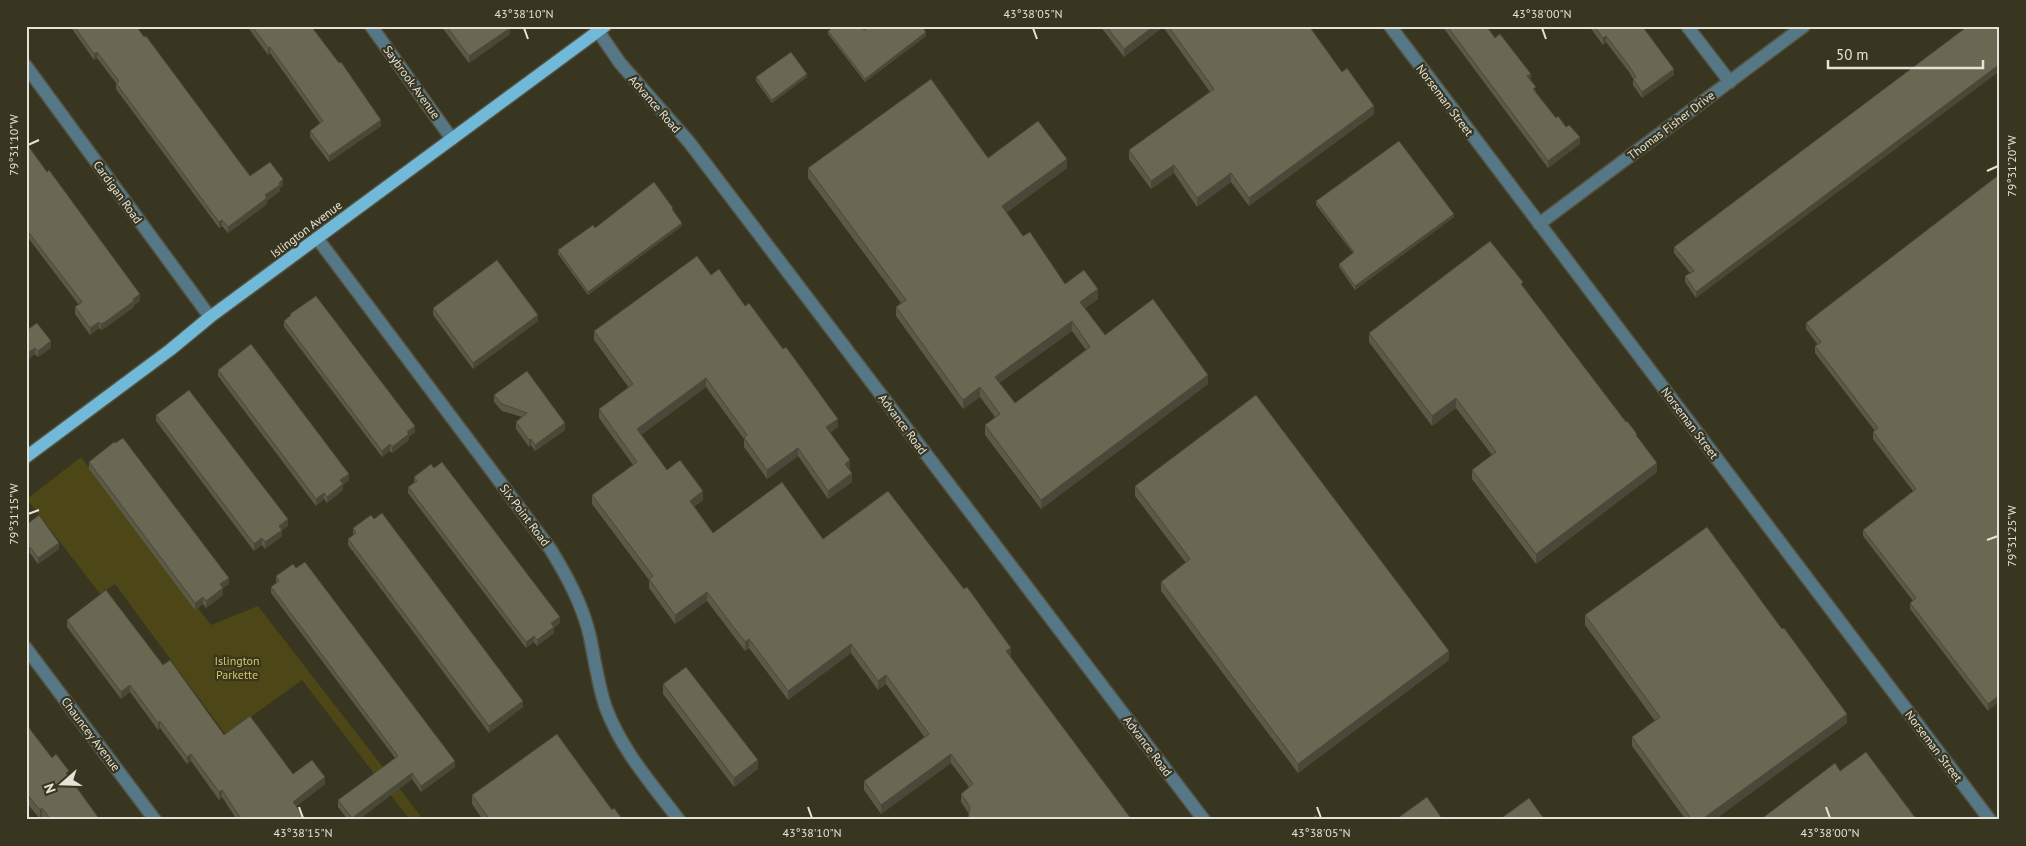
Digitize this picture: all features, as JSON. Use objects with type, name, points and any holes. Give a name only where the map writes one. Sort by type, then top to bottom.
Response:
[{"type":"main road","name":"Islington Avenue","points":[[26,457],[170,350],[210,317],[601,29]]},
{"type":"street","name":"Saybrook Avenue","points":[[371,26],[452,139]]},
{"type":"street","name":"Norseman Street","points":[[1390,26],[1990,820]]},
{"type":"street","points":[[1687,26],[1730,82]]},
{"type":"street","name":"Thomas Fisher Drive","points":[[1539,224],[1804,26]]},
{"type":"street","name":"Advance Road","points":[[601,29],[620,63],[688,142],[746,217],[1204,820]]},
{"type":"street","name":"Cardigan Road","points":[[26,66],[210,317]]},
{"type":"street","name":"Six Point Road","points":[[317,238],[552,550],[569,579],[585,622],[598,682],[617,734],[634,762],[679,820]]},
{"type":"street","name":"Chauncey Avenue","points":[[26,648],[155,820]]},
{"type":"green space","name":"Islington Parkette","points":[[81,457],[211,625],[258,606],[423,819],[410,820],[302,680],[226,735],[115,584],[100,594],[27,499]]},
{"type":"building","points":[[74,26],[136,26],[144,37],[146,36],[250,176],[270,162],[283,179],[279,183],[280,185],[265,195],[267,198],[228,227],[222,220],[219,222],[116,83],[119,81],[97,52],[94,54]]},
{"type":"building","points":[[252,26],[311,26],[339,63],[341,62],[381,120],[329,156],[310,131],[323,121],[270,47],[268,48]]},
{"type":"building","points":[[446,26],[508,26],[510,28],[469,56]]},
{"type":"building","points":[[835,26],[861,26],[864,30],[870,26],[921,26],[926,32],[865,79],[828,31]]},
{"type":"building","points":[[1106,26],[1154,26],[1124,49]]},
{"type":"building","points":[[1168,26],[1309,26],[1342,72],[1347,68],[1374,106],[1249,198],[1231,173],[1197,198],[1174,165],[1151,181],[1129,150],[1214,89]]},
{"type":"building","points":[[1447,26],[1484,26],[1485,28],[1487,27],[1495,38],[1500,34],[1531,74],[1527,76],[1536,87],[1533,89],[1556,118],[1558,116],[1566,127],[1569,125],[1580,137],[1548,161]]},
{"type":"building","points":[[1594,26],[1642,26],[1674,69],[1642,92],[1633,79],[1636,77],[1629,66],[1606,36],[1603,38]]},
{"type":"building","points":[[1968,26],[2000,26],[2000,64],[1696,292],[1685,276],[1694,271],[1674,247]]},
{"type":"building","points":[[791,52],[807,74],[772,100],[756,77]]},
{"type":"building","points":[[931,79],[988,158],[1038,121],[1067,159],[1002,206],[1023,236],[1030,232],[1065,284],[1084,270],[1098,289],[1080,302],[1105,335],[1153,299],[1208,375],[1041,500],[985,425],[1000,414],[980,387],[963,400],[896,307],[906,300],[808,168]],"holes":[[[1072,321],[1090,347],[1015,403],[995,377]]]},
{"type":"building","points":[[1399,141],[1454,214],[1355,286],[1339,264],[1354,252],[1316,201]]},
{"type":"building","points":[[26,143],[47,172],[49,170],[140,294],[133,299],[134,301],[101,324],[99,322],[90,328],[75,307],[82,302],[26,229]]},
{"type":"building","points":[[2000,174],[2000,695],[1988,704],[1910,603],[1916,598],[1863,530],[1916,489],[1873,432],[1878,428],[1815,346],[1821,342],[1806,323]]},
{"type":"building","points":[[654,182],[682,223],[588,292],[558,250],[593,225],[595,228]]},
{"type":"building","points":[[1490,241],[1523,282],[1521,284],[1637,434],[1657,463],[1536,554],[1472,470],[1496,452],[1456,398],[1432,416],[1369,333]]},
{"type":"building","points":[[697,256],[711,275],[719,269],[745,306],[749,303],[783,349],[786,347],[838,419],[826,427],[850,460],[845,464],[852,473],[828,491],[798,448],[767,470],[744,438],[747,435],[706,378],[637,429],[667,470],[680,460],[703,491],[690,501],[713,533],[782,482],[823,539],[888,491],[964,589],[967,587],[1011,648],[1006,651],[1132,820],[968,820],[970,807],[961,794],[973,784],[951,754],[881,805],[864,781],[929,734],[886,675],[878,681],[851,644],[788,691],[749,639],[745,642],[707,592],[675,615],[649,579],[653,576],[592,495],[637,462],[599,409],[633,384],[594,331]]},
{"type":"building","points":[[497,260],[538,315],[473,363],[433,308]]},
{"type":"building","points":[[316,296],[415,426],[407,432],[409,434],[392,447],[390,444],[382,451],[284,321],[290,314]]},
{"type":"building","points":[[37,323],[51,341],[38,351],[35,348],[26,354],[26,328],[27,330]]},
{"type":"building","points":[[251,344],[349,474],[340,480],[343,484],[327,497],[324,493],[316,499],[218,370]]},
{"type":"building","points":[[527,371],[565,423],[535,445],[516,422],[527,413],[502,404],[494,395]]},
{"type":"building","points":[[189,390],[288,519],[279,526],[282,530],[265,542],[262,538],[254,544],[156,415]]},
{"type":"building","points":[[1256,395],[1449,651],[1298,764],[1161,582],[1190,559],[1135,486]]},
{"type":"building","points":[[123,438],[229,578],[220,584],[223,588],[206,601],[203,597],[195,603],[89,462],[114,442]]},
{"type":"building","points":[[442,462],[560,617],[551,623],[554,627],[537,640],[534,636],[526,642],[408,487],[417,481],[414,477],[431,464],[434,468]]},
{"type":"building","points":[[382,513],[523,701],[489,726],[348,539],[356,533],[353,528],[371,515],[374,519]]},
{"type":"building","points":[[39,515],[59,543],[38,558],[30,547],[26,550],[26,525]]},
{"type":"building","points":[[1707,527],[1847,714],[1701,820],[1692,820],[1632,737],[1660,717],[1585,615]]},
{"type":"building","points":[[305,562],[455,761],[421,786],[412,773],[352,818],[338,800],[398,756],[271,587],[279,581],[276,576],[293,564],[296,568]]},
{"type":"building","points":[[106,590],[163,665],[170,660],[224,735],[250,716],[293,774],[312,760],[325,777],[293,802],[307,820],[242,820],[222,790],[219,792],[191,754],[187,757],[160,721],[158,723],[130,685],[121,692],[67,620]]},
{"type":"building","points":[[686,667],[758,760],[734,778],[663,684]]},
{"type":"building","points":[[26,724],[52,758],[56,754],[69,771],[66,773],[100,820],[51,820],[42,808],[40,810],[26,793]]},
{"type":"building","points":[[557,734],[612,810],[614,808],[623,820],[490,820],[472,795]]},
{"type":"building","points":[[1866,752],[1917,820],[1760,820],[1835,763],[1840,771]]},
{"type":"building","points":[[1427,797],[1443,820],[1395,820]]},
{"type":"building","points":[[1529,798],[1545,820],[1499,820]]},
{"type":"building","points":[[1316,815],[1319,820],[1309,820]]}]
